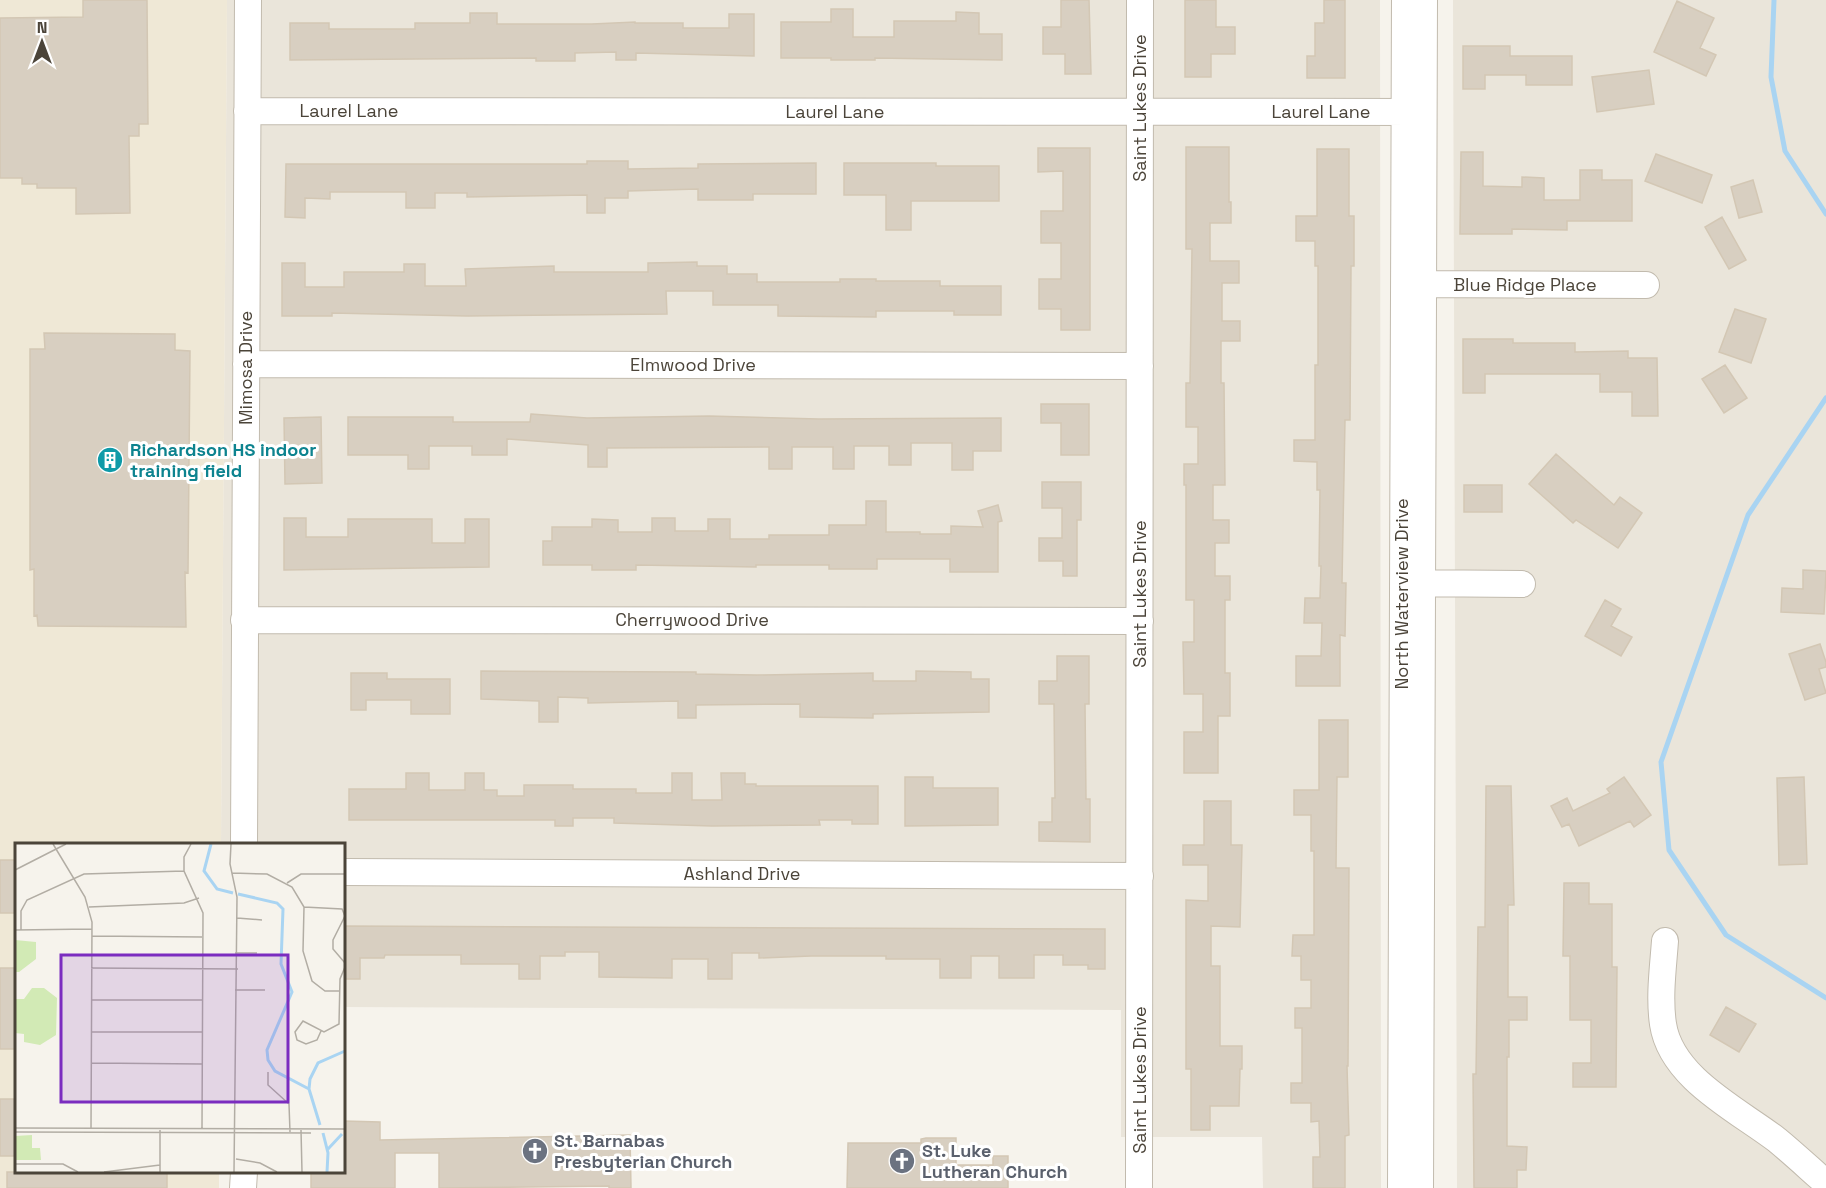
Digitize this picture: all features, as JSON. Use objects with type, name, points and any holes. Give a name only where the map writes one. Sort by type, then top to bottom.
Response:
[{"type":"street","name":"Mimosa Drive","points":[[244,843],[248,0]]},
{"type":"street","name":"Saint Lukes Drive","points":[[1139,1188],[1140,0]]},
{"type":"street","name":"North Waterview Drive","points":[[1405,0],[1414,112]]},
{"type":"street","name":"North Waterview Drive","points":[[1401,1188],[1412,583],[1414,112],[1424,0]]},
{"type":"street","name":"Laurel Lane","points":[[247,111],[1414,112]]},
{"type":"street","name":"Blue Ridge Place","points":[[1413,284],[1646,285]]},
{"type":"street","name":"Elmwood Drive","points":[[246,364],[1140,366]]},
{"type":"street","name":"North Waterview Drive","points":[[1412,583],[1420,1188]]},
{"type":"street","points":[[1412,583],[1522,584]]},
{"type":"street","name":"Cherrywood Drive","points":[[244,620],[1140,621]]},
{"type":"street","name":"Ashland Drive","points":[[345,872],[1140,876]]},
{"type":"street","points":[[1665,941],[1663,1025],[1670,1045],[1698,1082],[1776,1139],[1826,1183]]},
{"type":"shaded area","points":[[0,0],[227,0],[221,843],[15,843],[15,1173],[219,1173],[219,1188],[0,1188]]},
{"type":"shaded area","points":[[227,0],[1380,0],[1381,1188],[1263,1188],[1262,1137],[1121,1137],[1121,1010],[345,1007],[345,843],[221,843]]},
{"type":"shaded area","points":[[1453,0],[1826,0],[1826,1188],[1457,1188]]},
{"type":"building","points":[[83,0],[147,0],[148,124],[139,124],[139,136],[129,136],[130,213],[76,214],[76,188],[37,188],[37,184],[22,184],[22,178],[0,178],[0,18],[83,17]]},
{"type":"building","points":[[1061,0],[1089,0],[1091,74],[1065,74],[1065,54],[1043,54],[1043,27],[1061,27]]},
{"type":"building","points":[[1185,0],[1216,0],[1216,27],[1235,27],[1235,54],[1211,54],[1211,77],[1185,77]]},
{"type":"building","points":[[1324,0],[1345,0],[1345,78],[1307,78],[1307,56],[1315,56],[1315,23],[1324,23]]},
{"type":"building","points":[[1677,1],[1714,18],[1700,48],[1716,55],[1706,76],[1654,52]]},
{"type":"building","points":[[831,9],[853,9],[853,37],[894,37],[894,21],[956,21],[956,12],[979,13],[979,34],[1002,34],[1002,60],[781,58],[781,22],[831,22]]},
{"type":"building","points":[[470,13],[497,13],[497,24],[683,23],[683,28],[729,28],[729,14],[754,14],[754,56],[636,53],[636,60],[616,60],[616,52],[575,53],[575,61],[536,61],[536,58],[290,60],[290,23],[329,23],[329,29],[415,29],[415,23],[470,23]]},
{"type":"building","points":[[1463,46],[1510,46],[1510,56],[1572,56],[1572,85],[1526,85],[1526,75],[1485,75],[1485,89],[1463,89]]},
{"type":"building","points":[[1649,70],[1654,104],[1597,112],[1592,77]]},
{"type":"building","points":[[1186,147],[1229,147],[1231,223],[1210,223],[1210,261],[1239,261],[1239,283],[1222,283],[1222,321],[1240,321],[1240,341],[1221,341],[1221,383],[1224,383],[1225,485],[1213,485],[1213,520],[1229,520],[1229,543],[1215,543],[1215,576],[1230,576],[1230,600],[1225,600],[1225,673],[1230,673],[1230,716],[1218,716],[1218,773],[1184,773],[1184,732],[1203,732],[1203,694],[1184,694],[1183,642],[1194,642],[1194,600],[1186,600],[1184,464],[1198,464],[1198,427],[1186,427],[1186,383],[1190,383],[1192,249],[1186,249]]},
{"type":"building","points":[[1038,148],[1090,148],[1090,330],[1061,330],[1061,309],[1039,309],[1039,279],[1061,279],[1061,243],[1041,243],[1041,211],[1063,211],[1063,171],[1038,172]]},
{"type":"building","points":[[1317,149],[1349,149],[1349,216],[1354,216],[1354,266],[1351,266],[1350,420],[1345,420],[1342,583],[1346,583],[1345,636],[1340,635],[1340,686],[1296,686],[1296,656],[1321,656],[1322,623],[1304,623],[1305,598],[1320,598],[1320,490],[1317,490],[1317,462],[1294,461],[1294,440],[1315,440],[1318,266],[1315,266],[1315,241],[1296,241],[1296,216],[1317,216]]},
{"type":"building","points":[[1461,152],[1483,152],[1483,186],[1522,187],[1522,177],[1544,178],[1544,200],[1580,200],[1580,170],[1602,170],[1602,180],[1632,180],[1632,221],[1567,221],[1567,230],[1512,229],[1512,234],[1460,234]]},
{"type":"building","points":[[1656,154],[1712,175],[1702,203],[1645,181]]},
{"type":"building","points":[[587,161],[628,161],[628,169],[698,168],[698,164],[816,163],[816,194],[753,194],[753,200],[698,200],[698,189],[628,191],[628,198],[605,198],[605,213],[587,213],[587,195],[467,197],[467,193],[435,193],[435,208],[406,208],[406,192],[330,192],[330,199],[305,198],[305,218],[285,217],[286,164],[587,164]]},
{"type":"building","points":[[844,163],[999,166],[999,201],[911,201],[911,230],[886,230],[886,195],[844,195]]},
{"type":"building","points":[[1753,180],[1762,212],[1739,218],[1731,187]]},
{"type":"building","points":[[1722,217],[1746,260],[1729,269],[1705,227]]},
{"type":"building","points":[[697,262],[697,266],[727,266],[727,274],[757,274],[757,282],[840,282],[840,279],[876,279],[876,281],[940,281],[940,286],[1001,286],[1001,315],[954,315],[954,311],[876,311],[876,317],[778,316],[778,305],[713,305],[713,291],[666,291],[667,314],[467,316],[332,313],[332,316],[282,316],[282,263],[305,263],[305,287],[344,287],[344,272],[404,272],[404,264],[425,264],[425,286],[466,286],[465,269],[554,266],[554,272],[648,272],[648,263]]},
{"type":"building","points":[[1735,309],[1766,319],[1751,363],[1719,352]]},
{"type":"building","name":"Richardson HS indoor training field","points":[[44,333],[175,334],[175,350],[190,351],[186,627],[38,626],[37,615],[34,616],[34,569],[30,570],[30,349],[45,349]]},
{"type":"building","points":[[1463,339],[1513,339],[1513,343],[1575,343],[1575,352],[1628,351],[1628,358],[1657,358],[1658,416],[1632,416],[1632,392],[1600,392],[1600,374],[1485,374],[1485,393],[1463,393]]},
{"type":"building","points":[[1725,365],[1747,398],[1724,413],[1702,379]]},
{"type":"building","points":[[1041,404],[1089,404],[1089,455],[1061,455],[1061,423],[1041,423]]},
{"type":"building","points":[[531,414],[587,418],[709,416],[819,419],[1001,418],[1001,451],[973,451],[973,470],[952,470],[952,443],[911,443],[911,465],[889,465],[889,446],[854,446],[854,469],[833,469],[833,447],[792,447],[792,469],[769,469],[769,447],[607,448],[607,467],[588,467],[588,445],[507,439],[507,455],[472,455],[472,446],[429,446],[429,469],[408,469],[408,455],[348,455],[348,417],[453,417],[453,422],[530,422]]},
{"type":"building","points":[[321,417],[322,483],[285,484],[284,418]]},
{"type":"building","points":[[1556,454],[1614,505],[1620,497],[1642,513],[1618,548],[1576,520],[1573,523],[1529,484]]},
{"type":"building","points":[[1042,482],[1081,482],[1081,520],[1077,520],[1077,576],[1063,576],[1063,561],[1039,561],[1039,538],[1062,538],[1062,508],[1042,508]]},
{"type":"building","points":[[1464,485],[1502,485],[1502,512],[1464,512]]},
{"type":"building","points":[[866,501],[886,501],[886,532],[920,532],[920,534],[951,534],[951,526],[983,527],[978,511],[998,505],[1002,521],[998,522],[998,572],[950,572],[950,559],[877,559],[877,569],[829,569],[829,565],[756,565],[756,567],[636,565],[636,570],[592,570],[592,565],[543,565],[543,541],[552,541],[552,527],[592,527],[592,519],[618,520],[618,532],[652,532],[652,518],[675,518],[675,531],[708,531],[708,519],[730,519],[730,539],[769,539],[769,535],[829,535],[829,525],[866,525]]},
{"type":"building","points":[[284,518],[306,518],[306,537],[348,537],[348,519],[432,519],[432,543],[465,543],[465,519],[489,519],[489,567],[284,570]]},
{"type":"building","points":[[1803,570],[1826,571],[1824,614],[1781,612],[1782,588],[1803,589]]},
{"type":"building","points":[[1605,600],[1621,609],[1611,626],[1632,637],[1621,656],[1585,636]]},
{"type":"building","points":[[1820,644],[1826,667],[1819,669],[1826,693],[1805,700],[1789,654]]},
{"type":"building","points":[[1057,656],[1089,656],[1089,704],[1085,704],[1086,799],[1090,799],[1090,842],[1039,841],[1039,822],[1052,822],[1052,798],[1055,798],[1054,704],[1039,704],[1039,681],[1057,681]]},
{"type":"building","points":[[481,671],[696,672],[696,674],[756,675],[873,673],[873,681],[916,681],[916,671],[971,672],[971,679],[989,679],[989,712],[873,714],[873,718],[800,717],[800,704],[696,705],[696,718],[678,718],[678,701],[588,703],[588,698],[558,697],[558,722],[539,722],[539,701],[481,699]]},
{"type":"building","points":[[351,673],[387,673],[387,679],[450,679],[450,714],[411,714],[411,700],[366,700],[366,710],[351,710]]},
{"type":"building","points":[[1319,720],[1348,720],[1348,777],[1337,777],[1336,868],[1349,868],[1347,1066],[1349,1135],[1345,1136],[1345,1188],[1313,1188],[1313,1157],[1320,1157],[1319,1121],[1311,1122],[1311,1103],[1291,1103],[1291,1083],[1302,1083],[1302,1028],[1295,1028],[1295,1008],[1311,1008],[1311,980],[1301,980],[1301,956],[1292,956],[1293,935],[1314,935],[1314,851],[1311,851],[1311,815],[1294,815],[1294,790],[1319,790]]},
{"type":"building","points":[[406,773],[429,773],[429,790],[465,790],[465,773],[484,773],[484,790],[497,790],[497,796],[524,796],[524,785],[573,785],[573,789],[636,789],[636,793],[672,793],[672,773],[692,773],[692,800],[722,800],[721,773],[745,773],[745,784],[756,784],[756,786],[878,786],[878,824],[852,824],[852,820],[819,820],[820,825],[712,826],[614,823],[614,818],[573,818],[573,826],[555,826],[555,820],[349,820],[349,789],[406,789]]},
{"type":"building","points":[[905,777],[933,777],[933,788],[998,788],[998,825],[905,826]]},
{"type":"building","points":[[1624,777],[1651,815],[1634,827],[1630,821],[1579,846],[1569,824],[1562,827],[1551,806],[1567,798],[1573,811],[1610,793],[1607,789]]},
{"type":"building","points":[[1804,777],[1807,864],[1779,865],[1777,778]]},
{"type":"building","points":[[1486,786],[1511,786],[1514,905],[1508,905],[1508,997],[1527,997],[1527,1020],[1509,1020],[1509,1057],[1507,1057],[1507,1146],[1527,1147],[1526,1170],[1517,1170],[1517,1188],[1474,1188],[1473,1074],[1476,1074],[1478,927],[1485,927]]},
{"type":"building","points":[[1204,801],[1231,801],[1231,845],[1242,845],[1240,927],[1211,926],[1211,966],[1220,966],[1220,1046],[1242,1046],[1242,1069],[1240,1069],[1239,1106],[1210,1106],[1210,1130],[1191,1130],[1191,1069],[1186,1069],[1186,900],[1208,901],[1208,865],[1183,865],[1183,845],[1204,845]]},
{"type":"building","points":[[0,860],[15,860],[15,913],[0,913]]},
{"type":"building","points":[[1564,883],[1589,883],[1589,904],[1612,904],[1612,967],[1617,967],[1616,1087],[1573,1087],[1573,1063],[1591,1063],[1591,1020],[1570,1020],[1570,956],[1563,956]]},
{"type":"building","points":[[345,926],[1105,929],[1105,969],[1088,969],[1088,965],[1063,965],[1063,955],[1034,955],[1034,978],[999,978],[999,956],[971,956],[971,978],[940,978],[940,959],[886,959],[886,956],[759,958],[759,953],[732,953],[732,979],[708,979],[708,959],[672,959],[672,978],[599,977],[599,952],[565,952],[565,956],[540,956],[540,979],[519,979],[519,964],[461,964],[461,955],[385,955],[384,958],[360,958],[360,979],[345,979]]},
{"type":"building","points":[[0,968],[15,968],[15,1049],[0,1049]]},
{"type":"building","points":[[1726,1007],[1756,1024],[1739,1052],[1710,1035]]},
{"type":"building","points":[[0,1099],[15,1099],[15,1156],[0,1156]]},
{"type":"building","name":"St. Barnabas Presbyterian Church","points":[[345,1121],[380,1122],[380,1140],[630,1135],[631,1188],[609,1188],[609,1186],[439,1188],[439,1153],[395,1153],[395,1188],[311,1188],[311,1173],[345,1173]]},
{"type":"building","name":"St. Luke Lutheran Church","points":[[956,1138],[956,1165],[993,1165],[993,1156],[1008,1156],[1008,1188],[847,1188],[848,1143],[921,1143],[921,1139]]},
{"type":"building","points":[[7,1172],[167,1173],[167,1188],[7,1188]]},
{"type":"waterway","points":[[1774,0],[1771,77],[1785,151],[1826,214]]},
{"type":"waterway","points":[[1826,398],[1748,515],[1661,762],[1669,850],[1726,935],[1826,998]]},
{"type":"place","name":"Richardson HS indoor training field","points":[[110,460]]},
{"type":"place","name":"St. Barnabas Presbyterian Church","points":[[535,1151]]},
{"type":"place","name":"St. Luke Lutheran Church","points":[[902,1161]]}]
